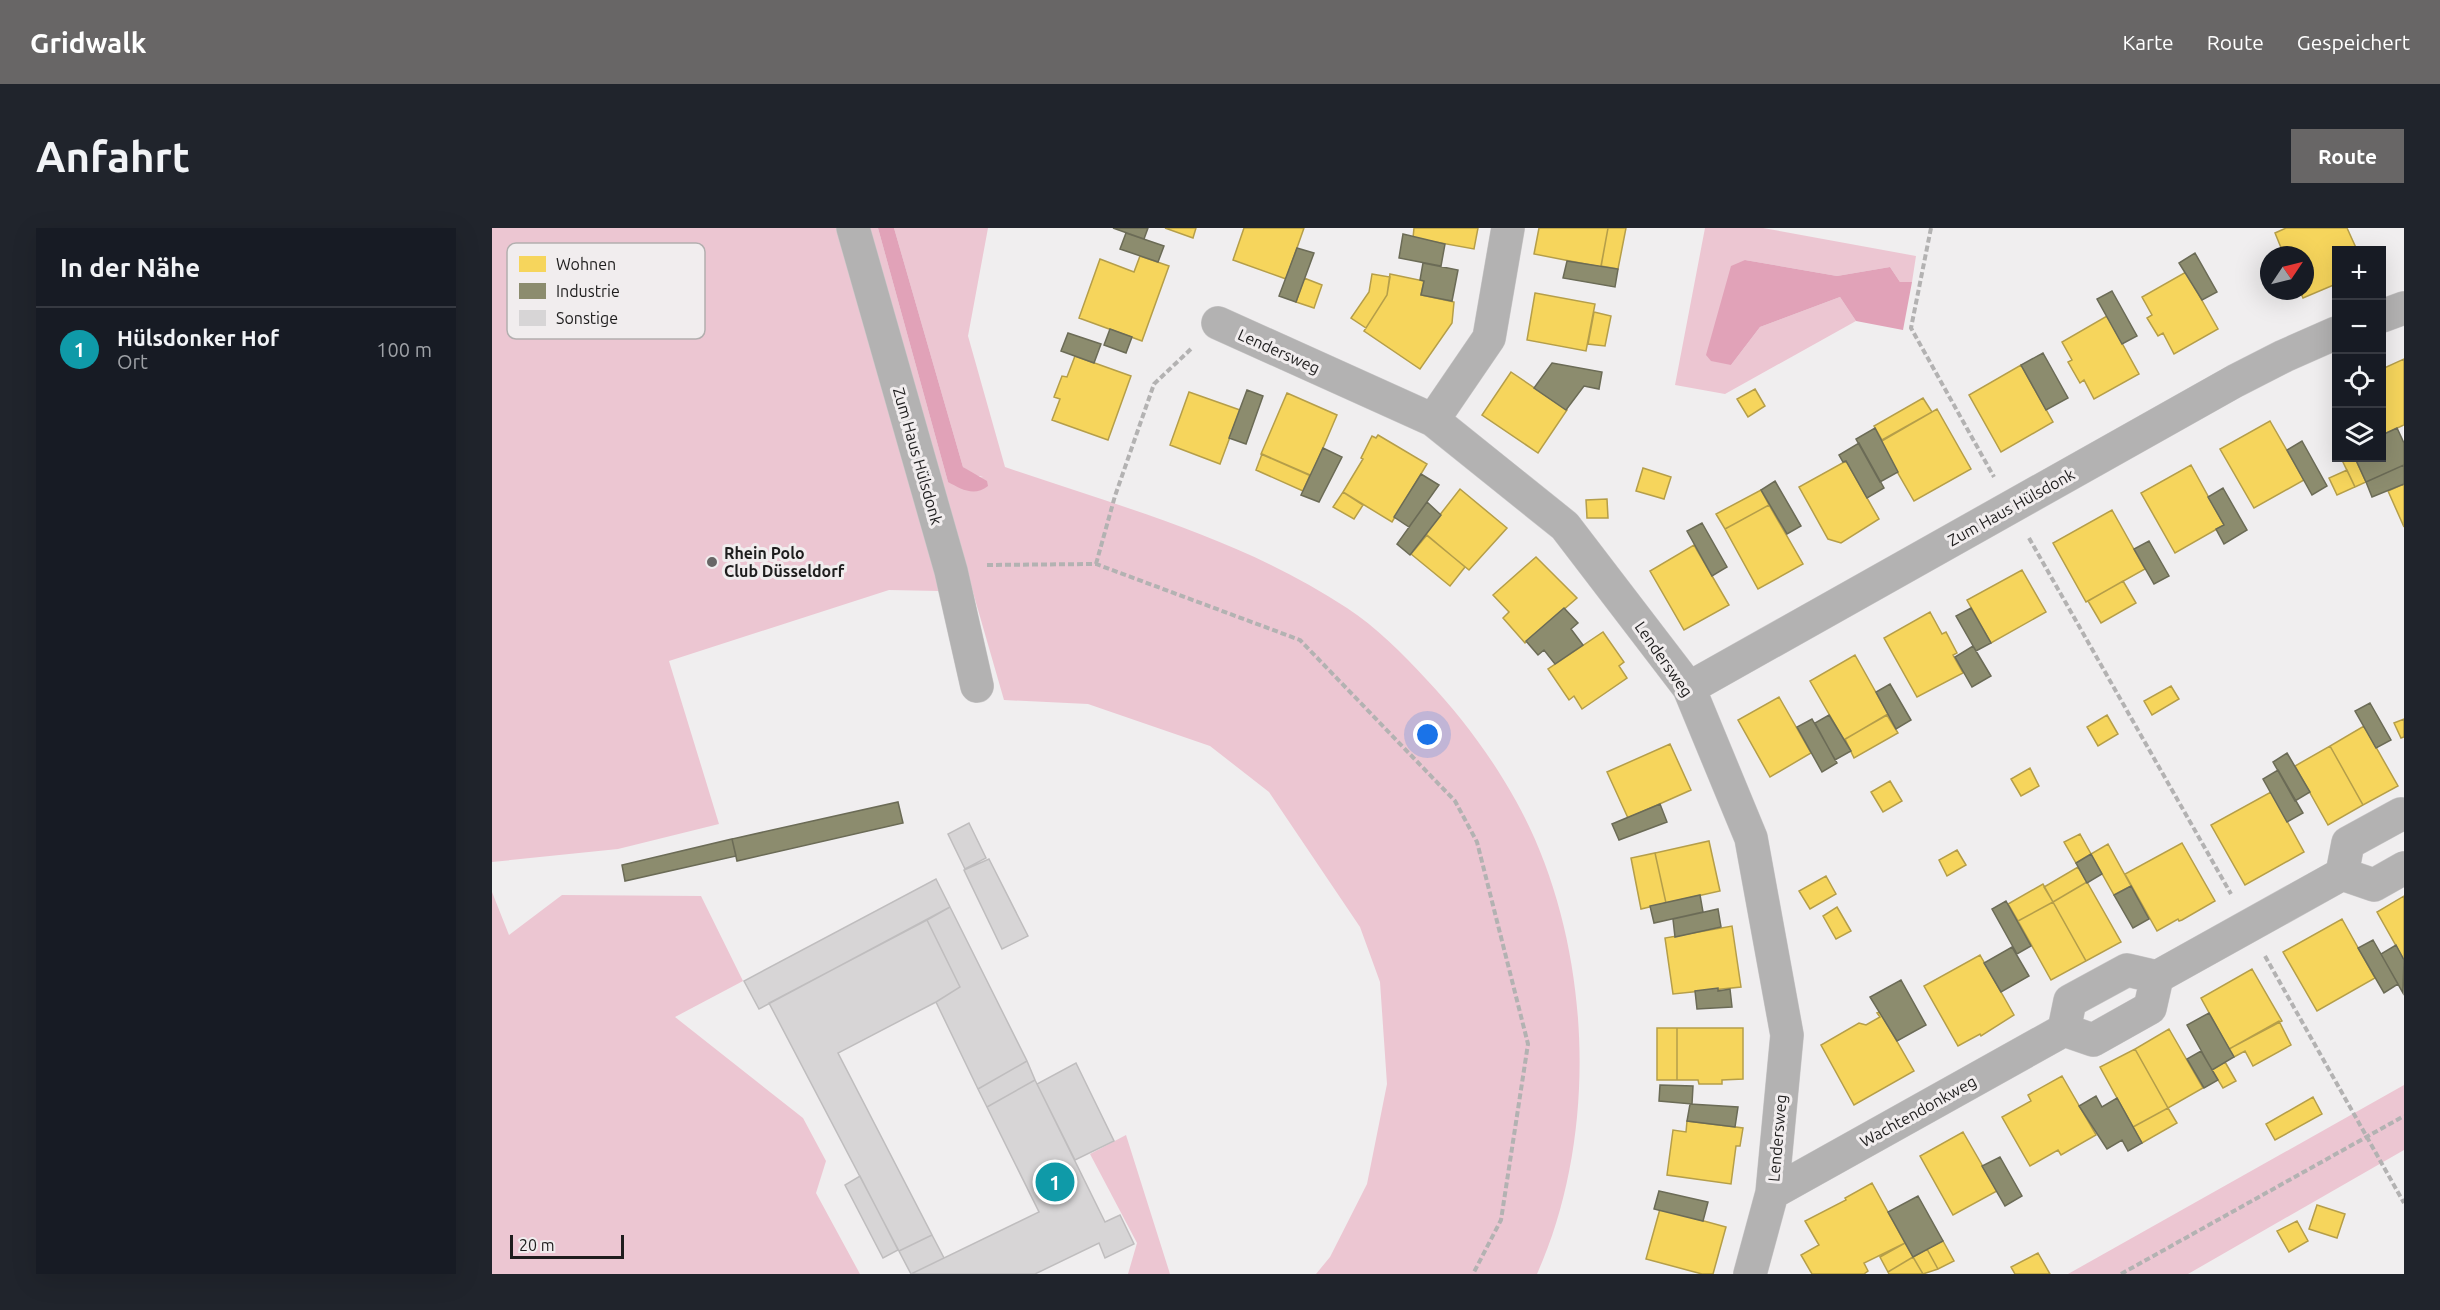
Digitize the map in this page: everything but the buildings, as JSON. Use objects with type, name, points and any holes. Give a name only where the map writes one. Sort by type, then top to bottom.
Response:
[{"type":"street","name":"Zum Haus Hülsdonk","points":[[853,228],[951,571],[977,686]]},
{"type":"street","points":[[1433,420],[1489,338],[1508,228]]},
{"type":"street","points":[[2386,315],[2404,308]]},
{"type":"street","name":"Lendersweg","points":[[1218,323],[1433,420],[1565,526],[1689,688],[1751,838],[1787,1035],[1772,1193],[1750,1274]]},
{"type":"street","name":"Zum Haus Hülsdonk","points":[[1689,688],[2261,367],[2332,335]]},
{"type":"street","points":[[2342,874],[2348,843],[2401,814],[2404,815]]},
{"type":"street","points":[[2157,977],[2150,1008],[2093,1040],[2064,1030],[2070,1001],[2127,970],[2157,977],[2342,874],[2374,885],[2404,868]]},
{"type":"street","name":"Wachtendonkweg","points":[[1772,1193],[2064,1030]]},
{"type":"path","points":[[1931,228],[1911,328],[2404,1203]]},
{"type":"path","points":[[1095,564],[1115,496],[1154,384],[1218,323]]},
{"type":"path","points":[[951,571],[1010,564],[1095,564],[1300,640],[1455,801],[1477,842],[1528,1044],[1500,1220],[1473,1274]]},
{"type":"path","points":[[2121,1274],[2404,1116]]},
{"type":"shaded area","name":"Rhein Polo Club Düsseldorf","points":[[492,228],[838,228],[940,591],[889,590],[669,661],[719,824],[618,849],[492,862]]},
{"type":"shaded area","points":[[868,228],[878,228],[948,482],[983,477],[974,475],[963,467],[894,228],[988,228],[968,336],[1005,467],[1137,511],[1224,544],[1266,562],[1307,584],[1358,615],[1379,632],[1439,693],[1486,752],[1516,801],[1541,855],[1560,913],[1573,973],[1579,1035],[1579,1098],[1571,1159],[1558,1218],[1537,1274],[1316,1274],[1330,1257],[1367,1184],[1387,1084],[1380,982],[1360,927],[1269,792],[1210,746],[1088,704],[1004,700]]},
{"type":"shaded area","points":[[878,228],[894,228],[963,467],[987,481],[988,486],[978,491],[968,491],[948,482]]},
{"type":"shaded area","points":[[1705,228],[1763,228],[1916,256],[1912,282],[1900,282],[1890,267],[1837,276],[1745,260],[1731,365],[1760,327],[1840,297],[1856,321],[1725,394],[1675,385]]},
{"type":"shaded area","points":[[1745,260],[1837,276],[1890,267],[1900,282],[1912,282],[1903,330],[1856,321],[1840,297],[1760,327],[1731,365],[1711,361],[1706,355],[1731,266]]},
{"type":"shaded area","points":[[492,892],[509,935],[562,895],[701,896],[743,981],[675,1017],[803,1118],[826,1161],[816,1193],[860,1274],[492,1274]]},
{"type":"shaded area","points":[[2404,1085],[2404,1150],[2188,1274],[2068,1274]]},
{"type":"shaded area","points":[[1126,1135],[1170,1274],[1128,1274],[1137,1243],[1090,1154]]},
{"type":"place","name":"Rhein Polo Club Düsseldorf","points":[[712,562]]},
{"type":"place","name":"Hülsdonker Hof","points":[[1055,1182]]}]
